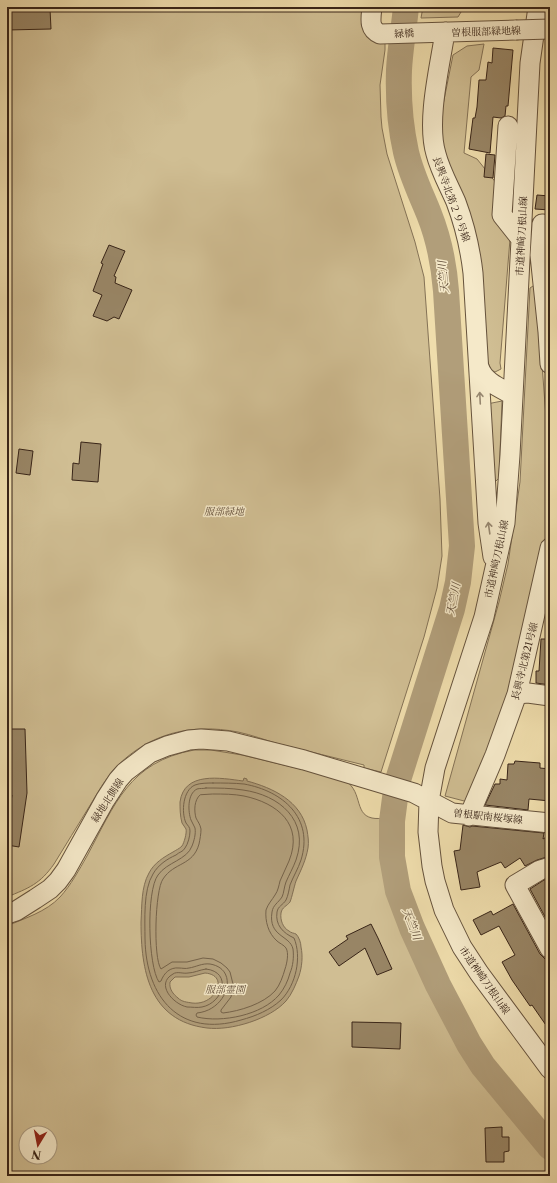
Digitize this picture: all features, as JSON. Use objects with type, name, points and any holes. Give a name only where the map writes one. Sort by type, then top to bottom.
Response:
[{"type":"street","name":"緑橋","points":[[372,7],[379,30],[421,32]]},
{"type":"street","name":"市道神崎刀根山線","points":[[538,7],[530,63],[505,523],[484,617],[435,768],[422,797],[435,881],[447,917],[470,961],[550,1069]]},
{"type":"street","name":"曽根服部緑地線","points":[[421,32],[550,29]]},
{"type":"street","name":"長興寺北第２９号線","points":[[445,32],[432,131],[436,153],[467,232],[471,251],[488,523],[495,566]]},
{"type":"street","points":[[508,126],[502,215],[521,239]]},
{"type":"street","points":[[546,224],[540,255],[550,364]]},
{"type":"street","points":[[479,367],[481,374],[485,378],[513,395]]},
{"type":"street","name":"長興寺北第21号線","points":[[469,816],[495,755],[517,694],[550,548]]},
{"type":"street","points":[[517,694],[528,693],[550,696]]},
{"type":"street","name":"緑地北側線","points":[[7,914],[16,911],[36,899],[53,886],[66,870],[105,800],[118,780],[143,757],[167,746],[189,740],[201,739],[228,741],[304,760],[422,797]]},
{"type":"street","name":"曽根駅南桜塚線","points":[[422,797],[452,813],[469,816],[550,823]]},
{"type":"street","points":[[545,868],[515,885],[550,949]]},
{"type":"green space","name":"服部緑地","points":[[7,7],[363,7],[385,41],[380,85],[382,128],[387,154],[415,242],[424,277],[440,499],[442,556],[437,588],[424,637],[381,772],[364,768],[364,765],[279,744],[238,732],[204,729],[172,733],[143,746],[129,755],[116,767],[108,776],[49,871],[34,885],[7,897]]},
{"type":"green space","points":[[423,7],[464,7],[458,17],[421,18]]},
{"type":"green space","points":[[484,44],[479,70],[471,77],[464,153],[477,159],[497,184],[510,239],[500,363],[501,369],[495,372],[491,370],[486,357],[444,163],[440,120],[453,55],[467,46]]},
{"type":"green space","points":[[536,284],[550,471],[550,518],[511,693],[468,802],[445,796],[499,602],[508,564],[520,482],[530,288]]},
{"type":"green space","points":[[502,401],[499,478],[496,481],[491,477],[487,404]]},
{"type":"green space","name":"服部霊園","points":[[194,750],[211,750],[242,755],[342,779],[349,783],[353,789],[362,812],[366,816],[385,819],[384,858],[387,879],[400,921],[446,1018],[478,1076],[550,1162],[550,1176],[7,1176],[7,926],[42,911],[60,897],[75,877],[116,803],[139,775],[154,764],[172,756]]},
{"type":"water","points":[[214,778],[243,781],[244,778],[247,779],[247,781],[276,792],[284,797],[299,811],[304,820],[308,837],[306,857],[296,881],[290,902],[282,909],[281,913],[282,924],[299,938],[302,950],[301,965],[299,976],[292,992],[286,1001],[279,1007],[260,1018],[238,1026],[227,1028],[207,1028],[188,1023],[172,1015],[161,1004],[152,990],[143,958],[141,940],[143,890],[146,878],[154,866],[183,845],[186,829],[181,820],[180,802],[183,792],[188,785],[196,781]],"holes":[[[205,973],[213,975],[217,979],[217,990],[208,1000],[200,1003],[185,1002],[174,995],[171,989],[170,982],[175,977],[189,977]]]},
{"type":"building","points":[[50,9],[51,29],[7,30],[7,10]]},
{"type":"building","points":[[493,48],[513,50],[508,106],[506,106],[505,116],[501,118],[493,117],[490,153],[469,149],[473,118],[475,118],[477,107],[479,80],[486,80],[488,62],[492,63]]},
{"type":"building","points":[[486,154],[495,155],[493,178],[484,177]]},
{"type":"building","points":[[537,195],[550,196],[550,210],[535,209]]},
{"type":"building","points":[[109,245],[125,251],[114,276],[116,277],[115,283],[132,290],[119,319],[114,317],[107,321],[93,316],[102,295],[93,291],[103,264],[101,263]]},
{"type":"building","points":[[81,442],[101,444],[98,482],[72,480],[73,463],[79,464]]},
{"type":"building","points":[[19,449],[33,451],[30,475],[16,473]]},
{"type":"building","points":[[541,639],[550,639],[550,685],[536,683],[536,671],[539,671]]},
{"type":"building","points":[[7,729],[25,729],[27,793],[19,847],[7,845],[7,829],[12,795],[7,795]]},
{"type":"building","points":[[515,761],[540,763],[540,768],[550,769],[550,801],[529,799],[528,810],[485,805],[495,784],[500,784],[500,779],[507,780],[508,764],[514,764]]},
{"type":"building","points":[[463,825],[470,827],[544,833],[543,839],[550,835],[550,856],[525,866],[520,858],[505,868],[501,862],[477,872],[480,887],[461,890],[454,851],[460,850]]},
{"type":"building","points":[[550,878],[550,926],[530,889]]},
{"type":"building","points":[[513,904],[540,954],[545,959],[550,960],[550,1031],[532,1005],[530,1006],[512,980],[502,962],[515,955],[499,926],[481,935],[473,920],[491,911],[493,915]]},
{"type":"building","points":[[371,924],[392,969],[377,975],[365,948],[339,966],[329,952],[348,939],[346,936]]},
{"type":"building","points":[[352,1022],[401,1023],[400,1049],[352,1047]]},
{"type":"building","points":[[502,1127],[502,1137],[509,1137],[509,1151],[504,1152],[504,1162],[486,1162],[485,1128]]},
{"type":"waterway","name":"天竺川","points":[[406,7],[399,70],[401,122],[408,160],[436,233],[444,272],[462,546],[458,582],[452,609],[397,783],[392,821],[392,857],[398,891],[412,928],[438,985],[469,1044],[483,1066],[550,1147]]}]
